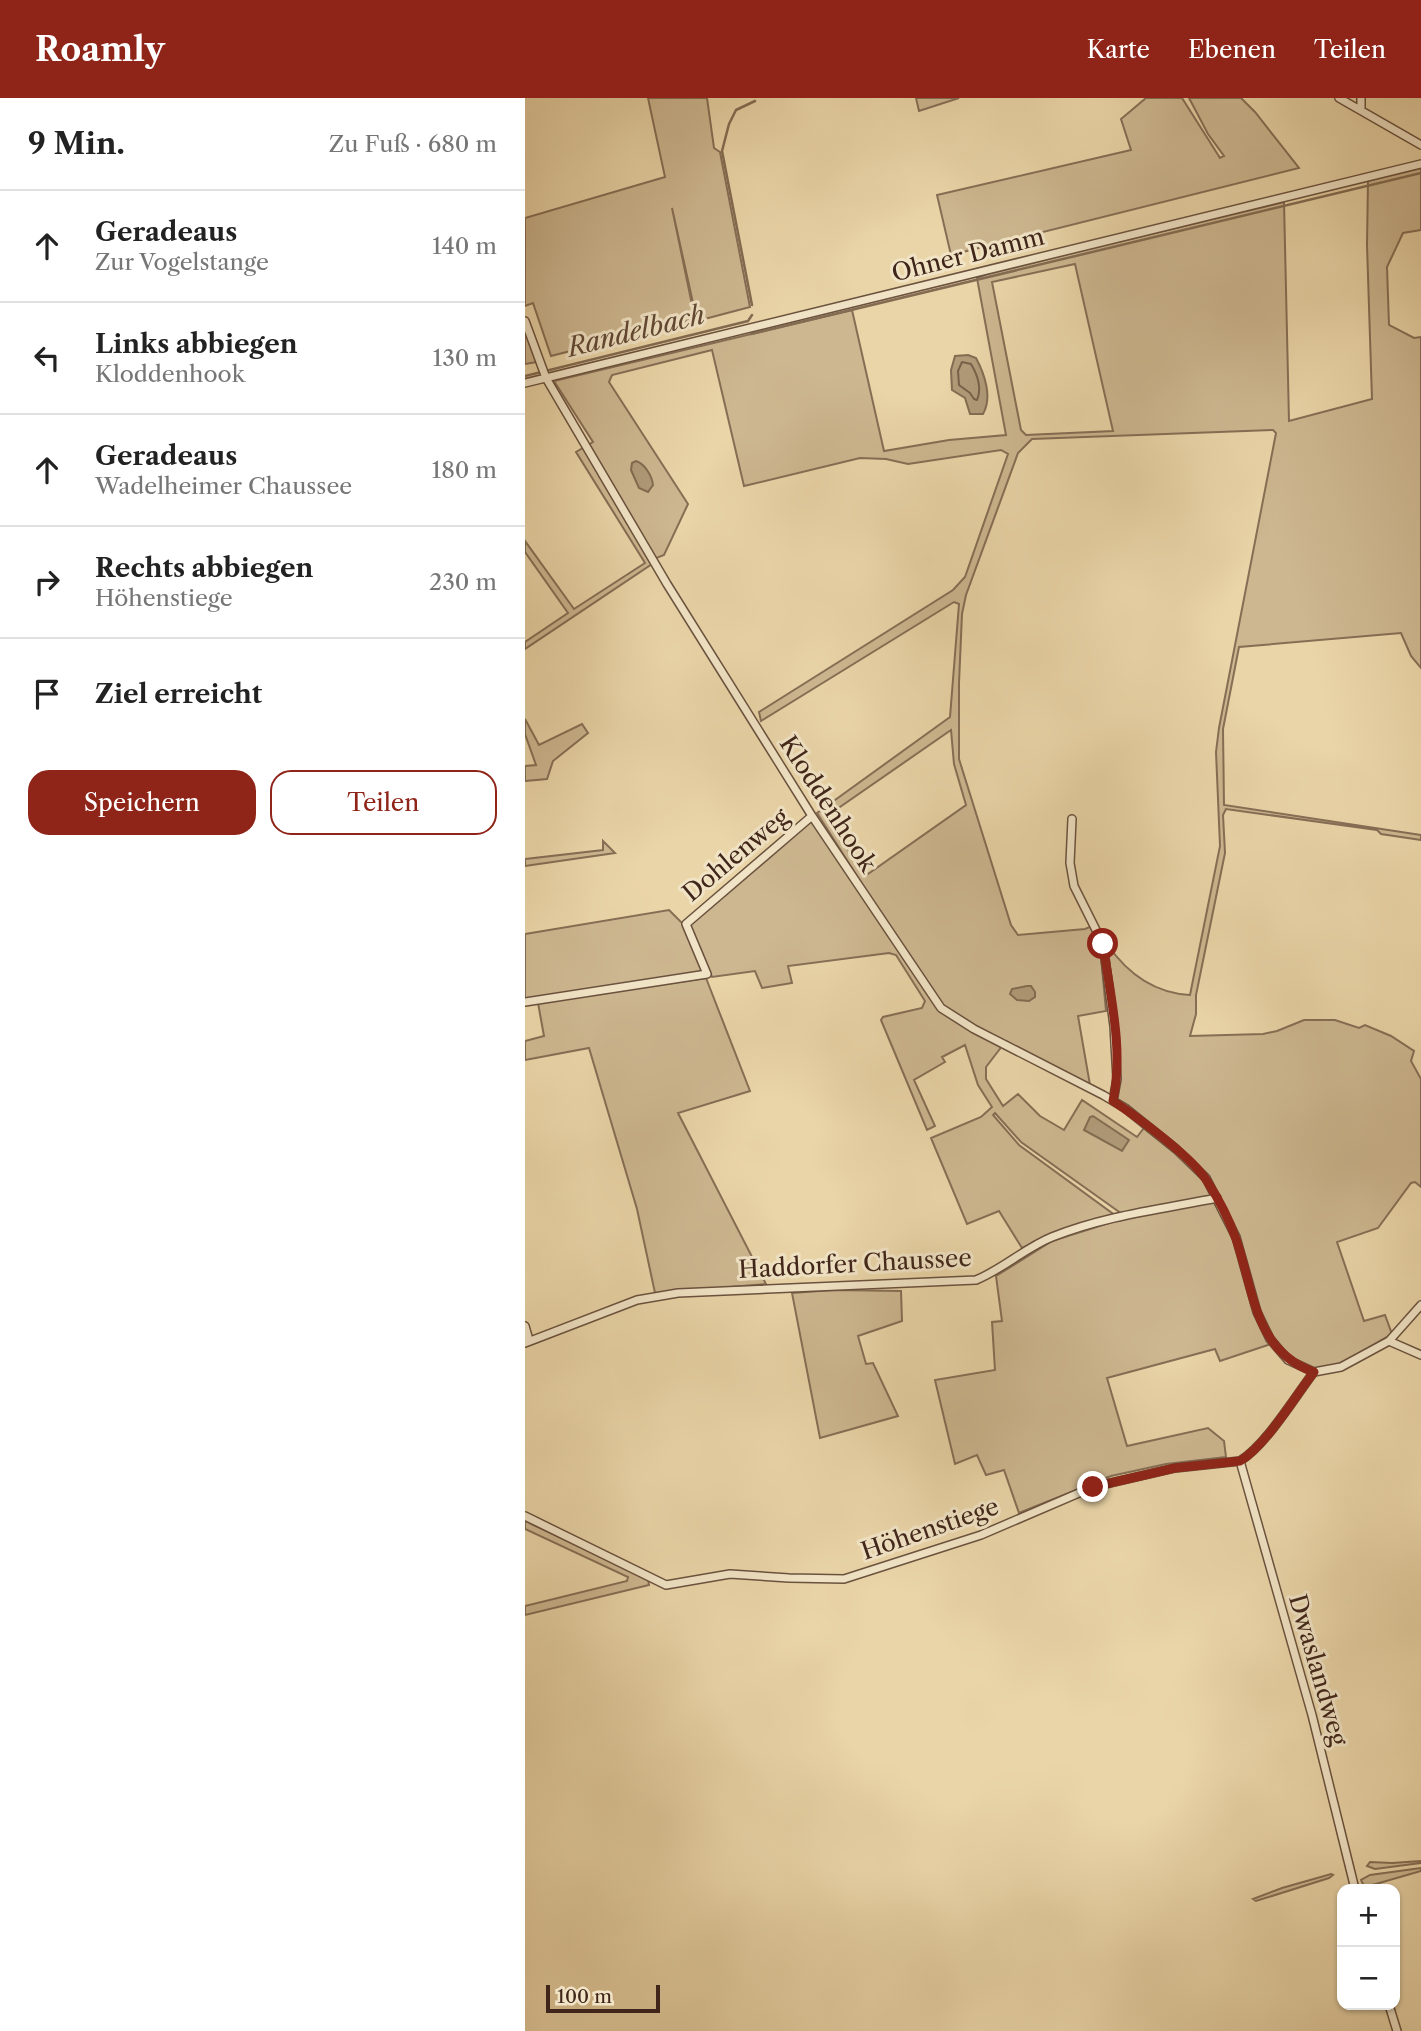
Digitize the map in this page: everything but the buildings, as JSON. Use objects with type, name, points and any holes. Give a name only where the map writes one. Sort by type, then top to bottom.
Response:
[{"type":"street","points":[[1339,98],[1421,145]]},
{"type":"street","points":[[1361,98],[1361,109]]},
{"type":"street","name":"Ohner Damm","points":[[525,383],[544,374],[1421,164]]},
{"type":"street","name":"Kloddenhook","points":[[525,321],[544,374],[667,584],[812,816],[941,1007],[974,1029],[1113,1101],[1176,1149],[1206,1178],[1236,1237],[1257,1312],[1270,1339],[1288,1360],[1314,1372]]},
{"type":"street","name":"Dohlenweg","points":[[525,1002],[707,974],[686,924],[812,816]]},
{"type":"street","points":[[1072,819],[1070,863],[1074,886],[1103,944],[1114,1026],[1117,1079],[1113,1101]]},
{"type":"street","name":"Haddorfer Chaussee","points":[[527,1342],[637,1300],[678,1293],[976,1280],[991,1274],[1052,1237],[1121,1217],[1217,1198]]},
{"type":"street","points":[[1240,1461],[1249,1456],[1264,1438],[1314,1372],[1341,1367],[1389,1340],[1421,1305]]},
{"type":"street","points":[[525,1326],[527,1342]]},
{"type":"street","points":[[1389,1340],[1421,1355]]},
{"type":"street","name":"Höhenstiege","points":[[525,1516],[666,1585],[730,1574],[844,1579],[981,1535],[1093,1487],[1175,1468],[1240,1461]]},
{"type":"street","name":"Dwaslandweg","points":[[1240,1461],[1312,1715],[1354,1884]]},
{"type":"street","points":[[1391,2010],[1397,2031]]},
{"type":"shaded area","points":[[648,98],[707,98],[714,148],[720,152],[750,307],[697,321],[672,208],[695,319],[551,356],[533,303],[525,306],[525,218],[665,177]]},
{"type":"shaded area","points":[[916,98],[959,98],[919,111]]},
{"type":"shaded area","points":[[1146,98],[1182,98],[1220,158],[1224,156],[1208,134],[1189,98],[1241,98],[1299,168],[951,255],[937,195],[1131,150],[1121,119]]},
{"type":"shaded area","points":[[1421,165],[1421,230],[1403,233],[1387,267],[1389,325],[1414,338],[1421,337],[1421,668],[1411,656],[1401,633],[1239,647],[1223,729],[1224,805],[1421,835],[1421,840],[1381,834],[1377,830],[1226,809],[1223,815],[1225,853],[1190,1036],[1263,1034],[1304,1020],[1335,1020],[1359,1028],[1365,1025],[1391,1036],[1414,1051],[1411,1061],[1421,1079],[1421,1187],[1415,1182],[1411,1183],[1378,1228],[1337,1242],[1364,1321],[1385,1315],[1392,1334],[1342,1363],[1314,1369],[1290,1359],[1272,1337],[1260,1312],[1238,1237],[1208,1176],[1116,1099],[1119,1043],[1107,944],[1123,964],[1142,980],[1164,990],[1190,995],[1220,846],[1216,752],[1219,728],[1276,433],[1273,430],[1032,439],[1018,453],[966,595],[962,614],[959,683],[959,759],[1011,925],[1018,935],[1085,929],[1092,926],[1100,945],[1106,1011],[1078,1016],[1090,1085],[1006,1041],[986,1067],[986,1079],[1003,1106],[1018,1094],[1040,1116],[1064,1130],[1082,1100],[1137,1137],[1144,1128],[1175,1151],[1204,1179],[1234,1239],[1271,1344],[1220,1361],[1215,1349],[1107,1378],[1127,1446],[1208,1428],[1224,1441],[1226,1457],[1166,1464],[1111,1476],[1019,1513],[1004,1470],[986,1475],[977,1455],[955,1464],[935,1380],[995,1370],[992,1322],[1002,1321],[996,1276],[1052,1241],[1122,1219],[1122,1214],[1021,1142],[995,1113],[993,1115],[1019,1145],[1116,1216],[1022,1248],[999,1211],[967,1224],[931,1138],[981,1117],[992,1107],[978,1085],[965,1045],[942,1057],[945,1062],[914,1080],[935,1126],[927,1130],[881,1020],[883,1017],[922,1008],[925,1001],[896,955],[889,953],[788,966],[792,983],[762,988],[755,971],[712,977],[689,923],[811,820],[891,940],[897,939],[817,813],[950,717],[959,604],[954,602],[761,721],[759,712],[953,590],[965,577],[1008,454],[1001,450],[908,464],[886,459],[860,458],[744,486],[712,350],[612,375],[609,382],[688,504],[664,555],[651,560],[652,564],[525,649],[525,642],[568,613],[525,552],[525,541],[574,609],[645,563],[576,452],[593,442],[554,381],[852,310],[884,451],[949,440],[1006,435],[977,278],[1284,202],[1289,421],[1372,399],[1367,245],[1368,179]],"holes":[[[1075,264],[1113,431],[1026,435],[1021,430],[992,282]],[[951,730],[954,764],[966,805],[865,876],[827,816]]]},
{"type":"shaded area","points":[[525,328],[537,362],[525,364]]},
{"type":"shaded area","points":[[525,719],[539,745],[582,724],[588,733],[553,761],[547,779],[525,781],[525,766],[536,765],[525,734]]},
{"type":"shaded area","points":[[603,841],[615,853],[525,866],[525,859],[603,850]]},
{"type":"shaded area","points":[[669,910],[684,925],[703,972],[525,1001],[525,934]]},
{"type":"shaded area","points":[[706,978],[750,1091],[678,1113],[766,1284],[655,1293],[637,1209],[589,1048],[525,1060],[525,1041],[544,1036],[538,1003]]},
{"type":"shaded area","points":[[834,1290],[901,1291],[902,1321],[858,1336],[866,1364],[873,1363],[898,1416],[820,1438],[792,1293]]},
{"type":"shaded area","points":[[525,1521],[648,1579],[649,1585],[525,1615],[525,1606],[627,1581],[628,1577],[525,1529]]},
{"type":"shaded area","points":[[1421,1861],[1375,1869],[1367,1866],[1370,1862]]},
{"type":"shaded area","points":[[1421,1868],[1421,1871],[1376,1884],[1363,1884],[1361,1880],[1370,1875]]},
{"type":"shaded area","points":[[1333,1875],[1329,1878],[1256,1901],[1253,1899],[1282,1888]]},
{"type":"water","points":[[968,355],[976,358],[984,378],[987,400],[983,414],[970,414],[965,398],[952,390],[951,370],[955,356]]},
{"type":"water","points":[[636,461],[645,468],[651,478],[653,485],[648,492],[639,488],[631,470],[632,463]]},
{"type":"water","points":[[1031,986],[1035,992],[1035,997],[1029,1001],[1017,1000],[1010,994],[1012,989]]},
{"type":"water","points":[[1093,1116],[1129,1140],[1122,1151],[1084,1130]]},
{"type":"waterway","name":"Randelbach","points":[[752,305],[722,151],[729,124],[736,110],[755,101]]},
{"type":"waterway","points":[[751,334],[1421,173]]},
{"type":"waterway","name":"Randelbach","points":[[525,376],[748,321],[752,315]]},
{"type":"route","points":[[1093,1487],[1118,1479],[1175,1468],[1240,1461],[1249,1456],[1264,1438],[1314,1372],[1288,1360],[1270,1339],[1257,1312],[1236,1237],[1206,1178],[1176,1149],[1113,1101],[1117,1079],[1114,1026],[1103,944]]}]
